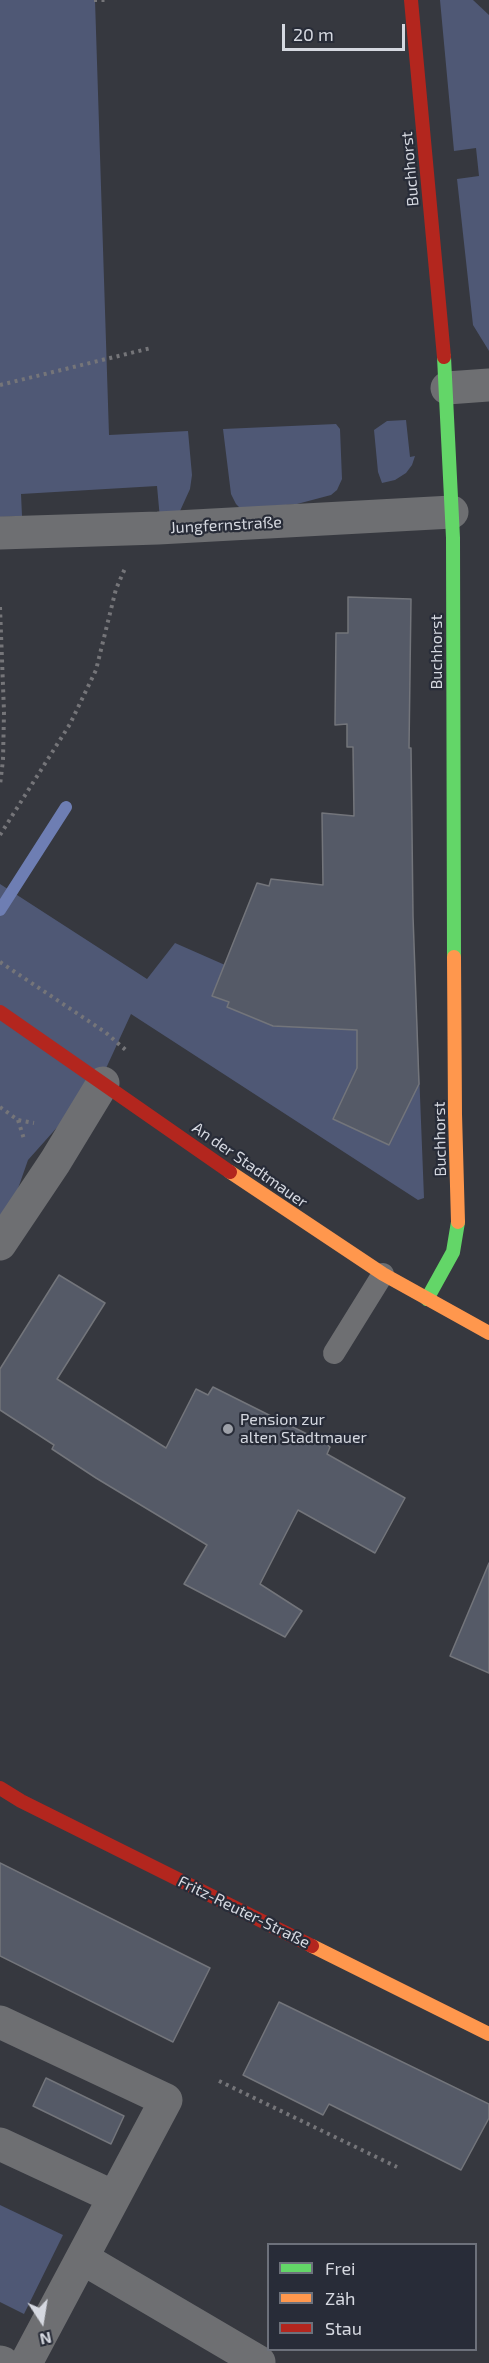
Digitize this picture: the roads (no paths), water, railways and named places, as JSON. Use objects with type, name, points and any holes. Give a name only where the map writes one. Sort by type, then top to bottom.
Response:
[{"type":"street","name":"Buchhorst","points":[[411,0],[447,388],[452,512],[455,1114],[459,1219],[453,1252],[427,1299]]},
{"type":"street","points":[[447,388],[489,385]]},
{"type":"street","name":"Jungfernstraße","points":[[0,532],[147,529],[452,512]]},
{"type":"street","name":"An der Stadtmauer","points":[[0,1012],[280,1207],[383,1274],[489,1334]]},
{"type":"street","points":[[0,1244],[56,1162],[103,1083]]},
{"type":"street","name":"Fritz-Reuter-Straße","points":[[0,1788],[21,1801],[489,2034]]},
{"type":"street","points":[[0,2022],[166,2100],[26,2363]]},
{"type":"street","points":[[0,2144],[114,2197]]},
{"type":"street","points":[[82,2258],[259,2362]]},
{"type":"lane","points":[[334,1353],[383,1274]]},
{"type":"waterway","points":[[0,910],[66,807]]},
{"type":"place","name":"Pension zur alten Stadtmauer","points":[[228,1429]]}]
